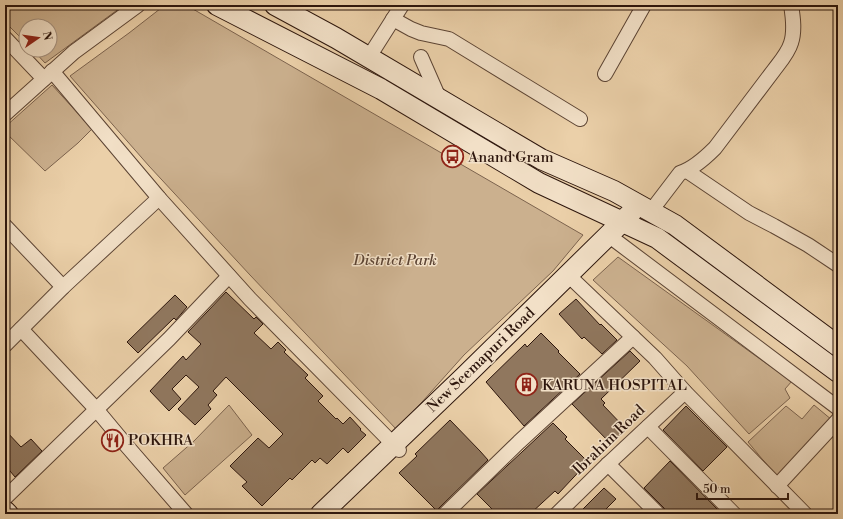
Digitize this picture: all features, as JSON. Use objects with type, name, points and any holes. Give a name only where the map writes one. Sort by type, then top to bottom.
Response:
[{"type":"main road","points":[[217,5],[381,89],[620,231],[657,238],[838,372]]},
{"type":"main road","points":[[275,5],[369,57],[541,158],[614,192],[675,225],[838,346]]},
{"type":"main road","name":"New Seemapuri Road","points":[[333,514],[464,377],[645,208]]},
{"type":"main road","name":"New Seemapuri Road","points":[[322,514],[397,448]]},
{"type":"main road","points":[[5,511],[8,514]]},
{"type":"street","points":[[5,114],[74,52],[138,5]]},
{"type":"street","points":[[369,57],[402,5]]},
{"type":"street","points":[[605,74],[644,5]]},
{"type":"street","points":[[645,208],[680,173],[687,171],[715,148],[774,70],[791,43],[794,27],[791,5]]},
{"type":"street","points":[[393,19],[421,33],[449,39],[580,119]]},
{"type":"street","points":[[5,38],[48,75],[250,299],[397,448]]},
{"type":"street","points":[[421,57],[439,98]]},
{"type":"street","points":[[687,171],[749,213],[808,245],[838,265]]},
{"type":"street","points":[[5,345],[63,287],[159,198]]},
{"type":"street","points":[[5,226],[63,287]]},
{"type":"street","points":[[620,231],[838,408]]},
{"type":"street","points":[[5,498],[169,339],[229,276]]},
{"type":"street","points":[[571,278],[655,358],[685,392],[805,514]]},
{"type":"street","points":[[21,329],[96,409],[186,514]]},
{"type":"street","points":[[445,514],[519,442],[633,337]]},
{"type":"street","name":"Ibrahim Road","points":[[557,514],[685,392]]},
{"type":"street","points":[[777,486],[838,420]]},
{"type":"street","points":[[648,427],[734,514]]},
{"type":"street","points":[[608,464],[658,514]]},
{"type":"green space","points":[[5,5],[124,5],[58,53],[58,18],[18,18],[18,35],[5,22]]},
{"type":"green space","name":"District Park","points":[[165,5],[186,5],[583,235],[553,271],[464,355],[397,430],[149,166],[70,76]]},
{"type":"green space","points":[[40,58],[52,58],[45,63]]},
{"type":"green space","points":[[52,85],[92,129],[45,171],[5,132],[5,127]]},
{"type":"green space","points":[[618,257],[792,381],[785,389],[790,398],[749,434],[687,366],[593,280]]},
{"type":"green space","points":[[229,405],[252,435],[185,495],[163,468],[194,441]]},
{"type":"green space","points":[[814,405],[838,425],[838,431],[782,483],[748,442],[786,406],[802,419]]},
{"type":"building","points":[[226,292],[254,319],[256,317],[263,324],[254,333],[271,349],[278,342],[286,350],[284,352],[308,375],[305,378],[323,396],[318,401],[343,424],[350,417],[366,435],[348,453],[343,448],[327,464],[320,458],[315,463],[312,460],[292,480],[290,478],[262,506],[242,486],[247,482],[230,466],[258,438],[269,448],[283,434],[226,377],[213,391],[217,395],[208,405],[211,409],[195,425],[178,409],[199,387],[186,375],[172,389],[181,399],[169,411],[150,391],[183,356],[186,360],[201,344],[188,332]]},
{"type":"building","points":[[175,295],[187,307],[176,320],[174,318],[138,353],[127,342]]},
{"type":"building","points":[[576,299],[600,325],[601,324],[617,340],[602,354],[584,337],[582,339],[559,314]]},
{"type":"building","name":"KARUNA HOSPITAL","points":[[541,333],[580,374],[524,426],[486,382],[525,344],[527,347]]},
{"type":"building","points":[[630,351],[640,361],[601,399],[605,403],[603,405],[626,429],[611,444],[572,404]]},
{"type":"building","points":[[686,406],[727,447],[703,471],[663,430]]},
{"type":"building","points":[[450,420],[488,460],[437,511],[399,473],[417,456],[415,454]]},
{"type":"building","points":[[553,423],[567,437],[565,439],[588,462],[558,494],[555,491],[530,514],[497,514],[477,494]]},
{"type":"building","points":[[5,430],[21,447],[31,439],[42,451],[15,477],[5,465]]},
{"type":"building","points":[[670,461],[718,510],[713,514],[666,514],[664,508],[644,488]]},
{"type":"building","points":[[604,488],[616,499],[601,514],[578,514]]},
{"type":"place","name":"Anand Gram","points":[[452,157]]},
{"type":"place","name":"KARUNA HOSPITAL","points":[[526,385]]},
{"type":"place","name":"POKHRA","points":[[113,440]]}]
